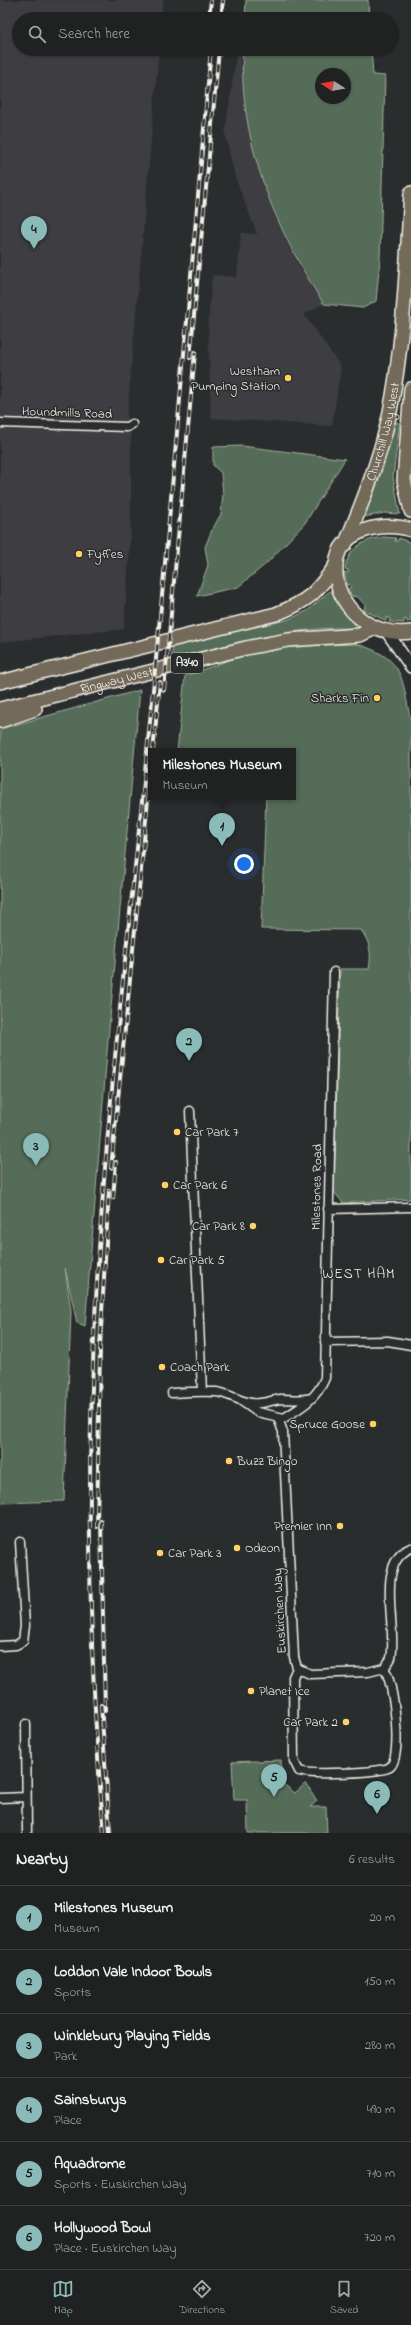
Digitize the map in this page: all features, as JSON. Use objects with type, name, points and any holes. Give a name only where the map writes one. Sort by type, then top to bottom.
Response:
[{"type":"main road","name":"Churchill Way West","points":[[336,566],[368,488],[389,415],[401,332],[411,193]]},
{"type":"main road","name":"Churchill Way West","points":[[411,389],[404,480],[411,511]]},
{"type":"main road","points":[[345,546],[354,536],[375,526],[398,526],[411,530]]},
{"type":"main road","points":[[336,566],[340,591],[345,602],[358,618],[381,630],[411,667]]},
{"type":"main road","name":"Ringway West","points":[[0,682],[276,614],[310,597],[324,584],[336,566]]},
{"type":"main road","points":[[381,630],[411,632]]},
{"type":"main road","name":"Ringway West","points":[[0,709],[116,682],[246,648],[288,640],[360,635],[381,630]]},
{"type":"main road","points":[[0,674],[46,671]]},
{"type":"main road","points":[[0,721],[116,682]]},
{"type":"street","name":"Houndmills Road","points":[[0,423],[127,427],[132,424]]},
{"type":"street","name":"Milestones Road","points":[[287,1416],[300,1410],[312,1398],[320,1388],[325,1378],[334,972]]},
{"type":"street","points":[[190,1111],[202,1392]]},
{"type":"street","points":[[328,1209],[411,1207]]},
{"type":"street","points":[[325,1342],[388,1341],[411,1346]]},
{"type":"street","points":[[172,1393],[202,1392],[230,1395],[257,1412],[276,1417],[287,1416],[291,1407],[285,1400]]},
{"type":"street","points":[[240,1400],[251,1403],[274,1402],[279,1399],[296,1401],[312,1398]]},
{"type":"street","points":[[274,1402],[271,1411],[276,1417]]},
{"type":"street","name":"Euskirchen Way","points":[[287,1416],[283,1432],[294,1657],[297,1668],[293,1677],[294,1761],[299,1771],[307,1774],[381,1771],[390,1767],[396,1758],[393,1693],[391,1683],[384,1668],[368,1672],[310,1674],[297,1668]]},
{"type":"street","name":"Euskirchen Way","points":[[276,1417],[283,1432]]},
{"type":"street","points":[[0,1646],[16,1645],[23,1641],[25,1626],[20,1542]]},
{"type":"street","points":[[384,1668],[390,1658],[392,1643],[392,1568],[398,1556],[410,1549]]},
{"type":"street","points":[[26,1724],[26,1797],[28,1833]]},
{"type":"street","points":[[0,1798],[26,1797]]},
{"type":"shaded area","points":[[0,0],[163,0],[162,12],[12,12],[12,56],[158,56],[127,416],[131,434],[131,526],[124,629],[0,642]]},
{"type":"shaded area","points":[[236,56],[243,56],[242,75],[245,107],[261,174],[277,220],[299,266],[324,304],[304,314],[341,367],[332,426],[211,418],[208,323],[212,275],[237,277],[241,233],[257,234],[235,177],[225,133]]},
{"type":"green space","points":[[246,0],[368,0],[369,12],[245,12]]},
{"type":"green space","points":[[243,56],[372,56],[373,75],[385,76],[380,259],[376,301],[363,308],[324,304],[290,245],[263,182],[247,117],[243,83]]},
{"type":"green space","points":[[392,422],[400,423],[393,477],[400,514],[384,513],[359,518],[375,490]]},
{"type":"green space","points":[[242,446],[345,459],[305,523],[267,563],[238,587],[197,596],[208,565],[205,547],[221,514],[223,494],[221,473],[213,465],[213,447]]},
{"type":"green space","points":[[384,537],[396,538],[395,541],[398,541],[399,538],[411,543],[411,621],[407,622],[406,619],[404,620],[404,623],[389,622],[390,618],[387,617],[386,621],[364,610],[365,605],[358,597],[352,596],[348,589],[351,587],[350,585],[347,585],[344,572],[348,573],[348,570],[345,569],[353,550],[364,542]]},
{"type":"green space","points":[[331,590],[339,606],[360,629],[313,629],[264,637],[171,662],[173,645],[287,620],[307,611]]},
{"type":"green space","points":[[357,644],[373,650],[385,656],[393,663],[399,672],[405,693],[411,722],[411,1199],[343,1203],[334,1192],[340,969],[369,969],[370,953],[368,944],[361,930],[261,929],[266,800],[296,800],[296,748],[177,748],[185,676],[252,652],[286,646]]},
{"type":"green space","points":[[140,690],[108,1040],[85,1326],[77,1323],[65,1268],[71,1311],[64,1501],[0,1503],[0,729]]},
{"type":"green space","points":[[281,1760],[282,1783],[295,1793],[306,1783],[317,1801],[310,1807],[326,1807],[327,1833],[248,1833],[247,1800],[234,1800],[232,1762]]},
{"type":"railway","points":[[210,12],[211,0]]},
{"type":"railway","points":[[222,12],[223,0]]},
{"type":"railway","points":[[104,1833],[94,1688],[90,1541],[92,1395],[99,1249],[113,1077],[161,607],[210,56]]},
{"type":"railway","points":[[190,358],[218,56]]},
{"type":"railway","points":[[164,690],[195,352]]},
{"type":"railway","points":[[153,748],[160,682]]},
{"type":"railway","points":[[111,1168],[148,800]]},
{"type":"railway","points":[[113,1198],[116,1162]]},
{"type":"railway","points":[[97,1527],[100,1347],[109,1190]]},
{"type":"railway","points":[[101,1521],[105,1711]]},
{"type":"railway","points":[[101,1705],[110,1833]]},
{"type":"place","name":"Sainsburys","points":[[34,249]]},
{"type":"place","name":"Westham Pumping Station","points":[[288,378]]},
{"type":"place","name":"Fyffes","points":[[79,554]]},
{"type":"place","name":"Sharks Fin","points":[[377,698]]},
{"type":"place","name":"Milestones Museum","points":[[222,846]]},
{"type":"place","name":"Loddon Vale Indoor Bowls","points":[[189,1061]]},
{"type":"place","name":"Car Park 7","points":[[177,1132]]},
{"type":"place","name":"Winklebury Playing Fields","points":[[36,1166]]},
{"type":"place","name":"Car Park 6","points":[[165,1185]]},
{"type":"place","name":"Car Park 8","points":[[253,1226]]},
{"type":"place","name":"Car Park 5","points":[[161,1260]]},
{"type":"place","name":"Coach Park","points":[[162,1367]]},
{"type":"place","name":"Spruce Goose","points":[[373,1424]]},
{"type":"place","name":"Buzz Bingo","points":[[229,1461]]},
{"type":"place","name":"Premier Inn","points":[[340,1526]]},
{"type":"place","name":"Odeon","points":[[237,1548]]},
{"type":"place","name":"Car Park 3","points":[[160,1553]]},
{"type":"place","name":"Planet Ice","points":[[251,1691]]},
{"type":"place","name":"Car Park 2","points":[[346,1722]]},
{"type":"place","name":"Aquadrome","points":[[274,1797]]},
{"type":"place","name":"Hollywood Bowl","points":[[377,1814]]},
{"type":"district","name":"WEST HAM","points":[[359,1274]]}]
